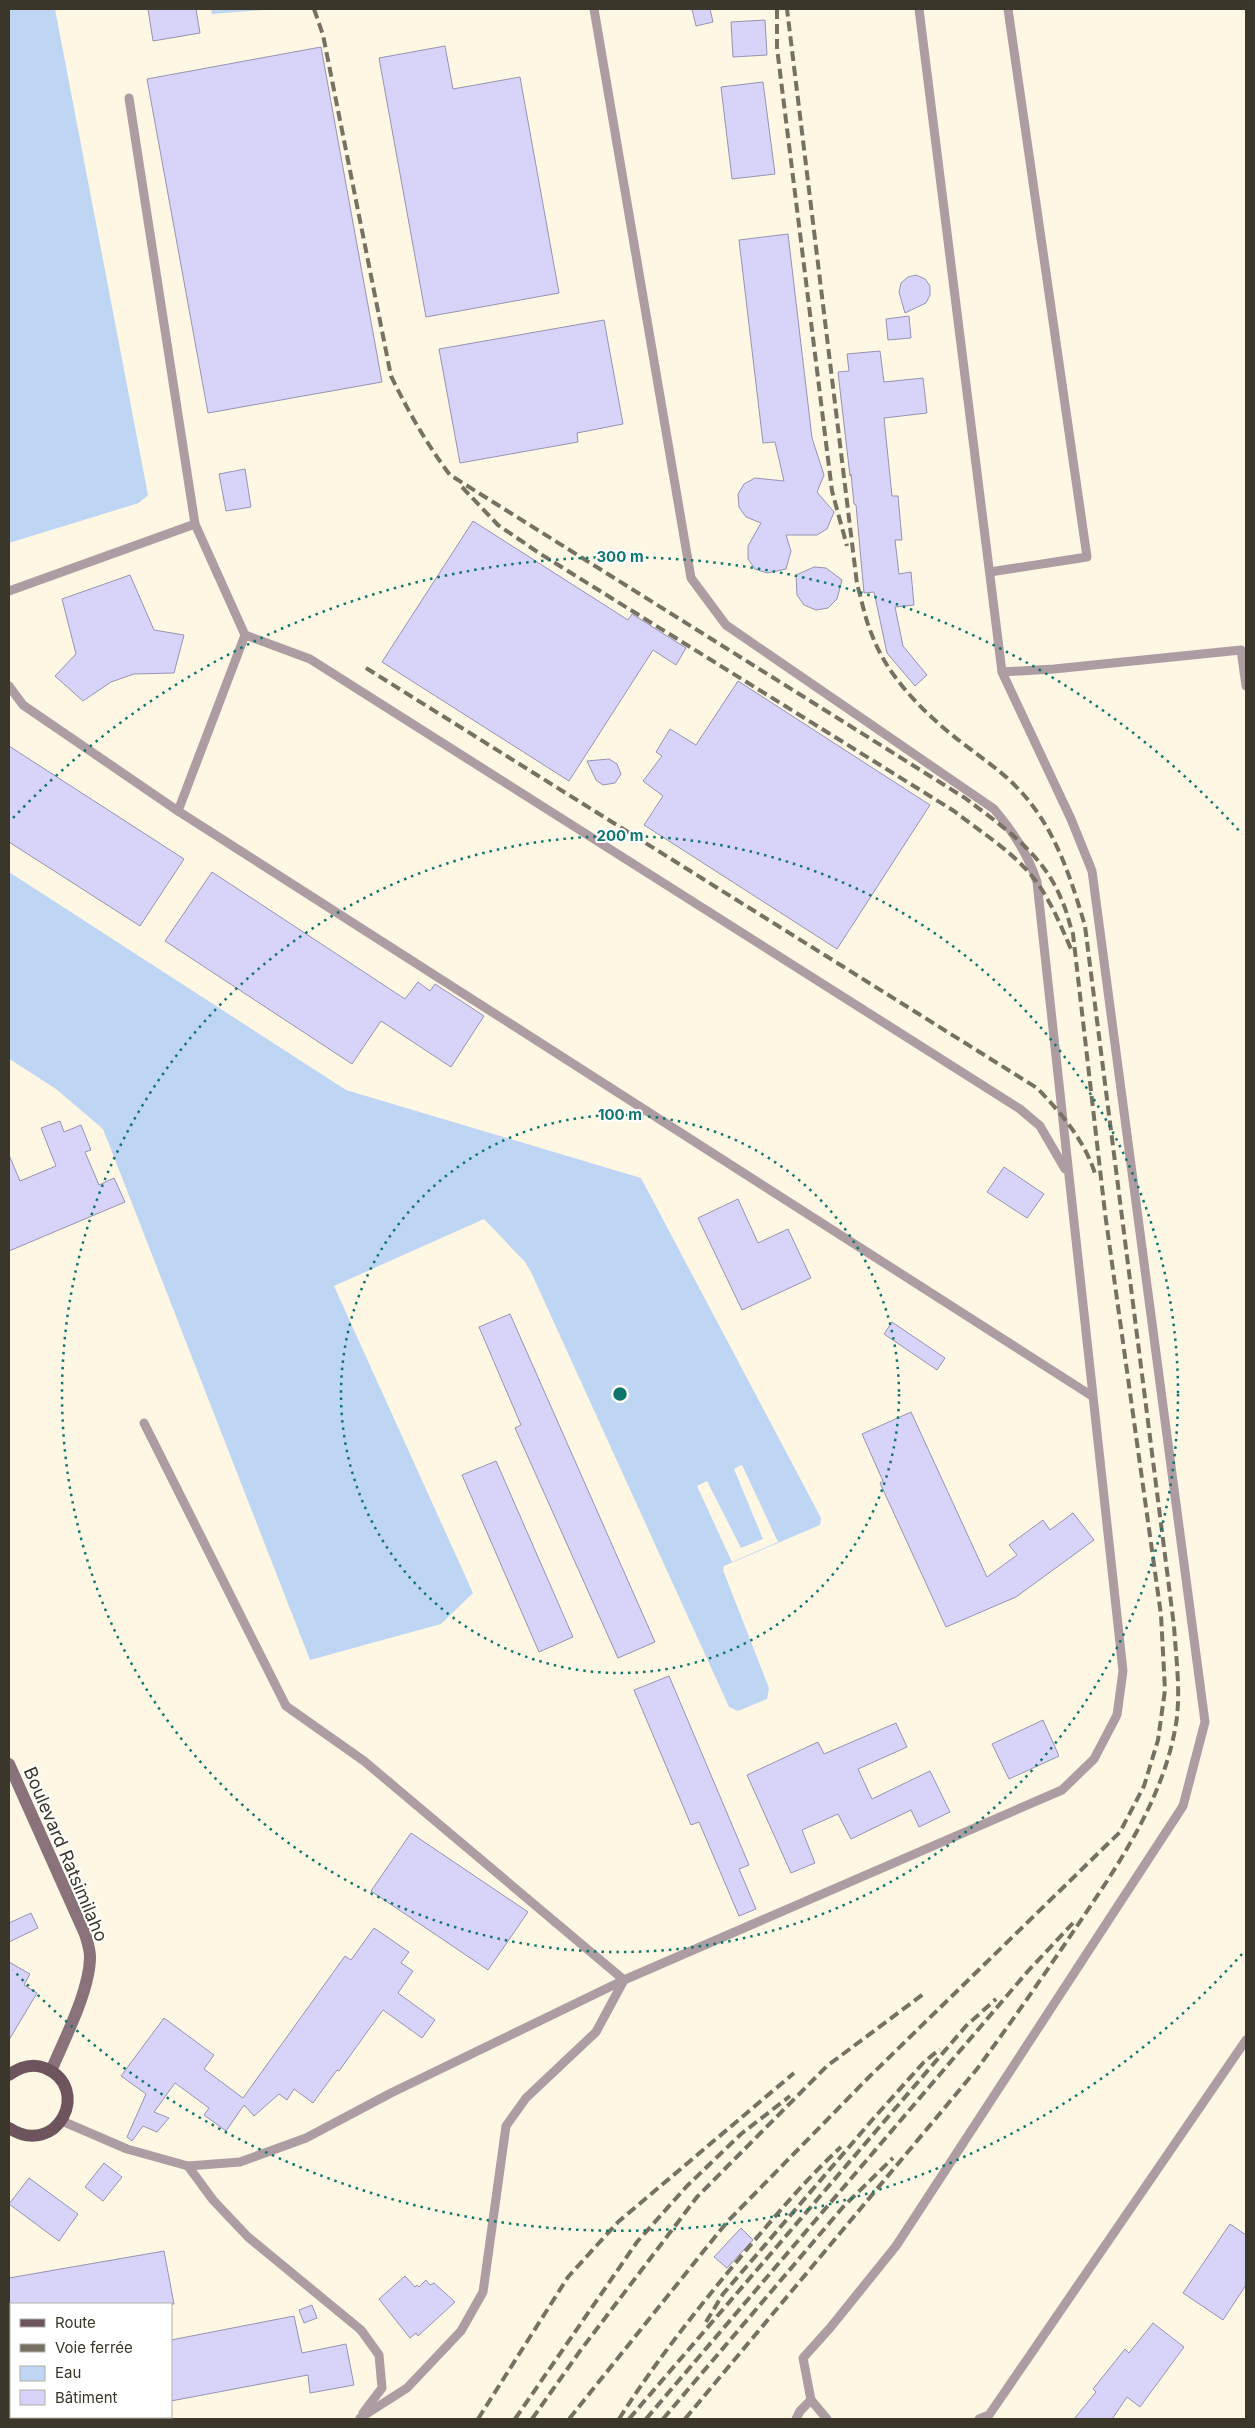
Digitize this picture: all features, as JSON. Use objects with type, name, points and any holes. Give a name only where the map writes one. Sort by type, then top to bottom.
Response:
[{"type":"main road","name":"Boulevard Ratsimilaho","points":[[9,1764],[85,1934],[90,1955],[88,1976],[81,1997],[51,2071]]},
{"type":"main road","points":[[9,2074],[17,2069],[28,2066],[40,2066],[60,2078],[67,2094],[67,2110],[62,2121],[53,2130],[42,2135],[30,2136],[18,2134],[9,2128]]},
{"type":"lane","points":[[62,2121],[127,2149],[188,2166],[240,2162],[306,2138],[391,2093],[624,1980],[1062,1790],[1094,1759],[1117,1715],[1123,1671],[1037,882],[1032,866],[1017,838],[994,810],[726,625],[691,578],[594,9]]},
{"type":"lane","points":[[827,2419],[811,2400],[803,2358],[830,2328],[896,2246],[1183,1806],[1205,1722],[1092,871],[1071,819],[1002,672],[919,9]]},
{"type":"lane","points":[[990,572],[1087,557],[1008,9]]},
{"type":"lane","points":[[129,98],[195,524],[245,635],[178,811]]},
{"type":"lane","points":[[9,591],[195,524]]},
{"type":"lane","points":[[245,635],[310,658],[1020,1109],[1040,1126],[1068,1173]]},
{"type":"lane","points":[[1002,672],[1054,669],[1241,650],[1246,686]]},
{"type":"lane","points":[[9,686],[23,705],[178,811],[1092,1396]]},
{"type":"lane","points":[[144,1424],[286,1706],[364,1761],[624,1980]]},
{"type":"lane","points":[[357,2418],[407,2388],[461,2331],[483,2292],[506,2126],[526,2098],[596,2032],[624,1980]]},
{"type":"lane","points":[[980,2419],[989,2415],[1246,2040]]},
{"type":"lane","points":[[188,2166],[213,2200],[248,2238],[361,2330],[378,2355],[382,2388],[357,2418]]},
{"type":"lane","points":[[796,2419],[800,2411],[811,2400]]},
{"type":"water","points":[[9,9],[55,9],[148,495],[139,503],[9,543]]},
{"type":"water","points":[[211,9],[277,9],[212,14]]},
{"type":"water","points":[[9,872],[346,1090],[641,1178],[821,1518],[820,1525],[724,1566],[723,1570],[769,1688],[767,1699],[738,1711],[729,1707],[531,1272],[525,1262],[484,1219],[334,1286],[473,1593],[441,1624],[310,1660],[103,1129],[56,1089],[11,1060],[9,1061]]},
{"type":"pier","points":[[742,1465],[778,1542],[732,1562],[697,1486],[707,1481],[741,1548],[763,1539],[734,1469]]},
{"type":"building","points":[[148,9],[196,9],[200,33],[153,41]]},
{"type":"building","points":[[692,9],[710,9],[713,22],[696,26]]},
{"type":"building","points":[[765,20],[767,55],[733,57],[731,22]]},
{"type":"building","points":[[445,46],[453,89],[520,77],[559,293],[426,317],[379,58]]},
{"type":"building","points":[[321,47],[382,382],[208,413],[147,79]]},
{"type":"building","points":[[763,82],[775,174],[732,179],[721,87]]},
{"type":"building","points":[[788,234],[812,438],[824,475],[817,492],[834,512],[827,529],[817,535],[786,535],[791,551],[786,569],[767,573],[755,569],[748,559],[748,546],[761,523],[746,517],[739,507],[738,494],[744,484],[755,478],[784,481],[775,442],[763,443],[739,240]]},
{"type":"building","points":[[916,275],[925,279],[930,286],[930,295],[926,303],[905,313],[899,292],[901,283],[908,277]]},
{"type":"building","points":[[909,316],[911,338],[888,340],[886,319]]},
{"type":"building","points":[[604,320],[623,424],[577,433],[578,442],[460,463],[439,349]]},
{"type":"building","points":[[880,351],[884,382],[923,378],[927,413],[884,418],[892,496],[898,496],[902,540],[895,540],[899,574],[911,572],[914,605],[895,607],[903,646],[927,675],[915,686],[887,653],[874,592],[864,593],[856,505],[854,504],[851,474],[850,476],[838,372],[849,371],[847,354]]},
{"type":"building","points":[[245,469],[251,507],[226,511],[219,474]]},
{"type":"building","points":[[473,521],[628,620],[632,614],[686,648],[676,665],[653,650],[569,781],[382,662]]},
{"type":"building","points":[[814,567],[826,568],[842,580],[837,599],[828,608],[816,610],[804,605],[797,595],[796,575]]},
{"type":"building","points":[[130,575],[154,630],[184,635],[174,673],[134,674],[111,682],[83,701],[55,676],[76,654],[62,599]]},
{"type":"building","points":[[738,681],[930,805],[837,949],[644,825],[663,796],[643,781],[662,756],[656,752],[670,729],[696,745]]},
{"type":"building","points":[[9,746],[184,859],[140,926],[9,842]]},
{"type":"building","points":[[609,759],[617,764],[621,774],[615,783],[603,785],[596,780],[587,761]]},
{"type":"building","points":[[212,872],[405,999],[418,982],[430,991],[435,984],[484,1016],[451,1067],[381,1021],[352,1064],[165,941]]},
{"type":"building","points":[[60,1121],[64,1132],[81,1125],[91,1150],[85,1152],[99,1185],[114,1178],[125,1202],[9,1251],[9,1155],[20,1181],[56,1166],[41,1128]]},
{"type":"building","points":[[1004,1167],[1044,1194],[1027,1218],[987,1192]]},
{"type":"building","points":[[738,1199],[758,1243],[788,1229],[811,1278],[742,1310],[698,1218]]},
{"type":"building","points":[[510,1314],[655,1642],[618,1658],[515,1428],[521,1425],[479,1327]]},
{"type":"building","points":[[892,1322],[945,1358],[937,1370],[884,1334]]},
{"type":"building","points":[[911,1412],[987,1577],[1017,1555],[1009,1545],[1043,1520],[1050,1530],[1073,1513],[1094,1540],[1016,1597],[946,1627],[880,1483],[883,1481],[862,1434]]},
{"type":"building","points":[[496,1461],[573,1637],[539,1652],[462,1475]]},
{"type":"building","points":[[669,1676],[749,1865],[739,1869],[756,1909],[739,1916],[699,1822],[691,1825],[634,1690]]},
{"type":"building","points":[[1043,1720],[1059,1756],[1009,1779],[992,1744]]},
{"type":"building","points":[[896,1723],[907,1747],[858,1769],[872,1799],[930,1771],[950,1812],[919,1827],[911,1810],[851,1839],[838,1814],[802,1830],[815,1863],[791,1873],[747,1775],[818,1742],[824,1754]]},
{"type":"building","points":[[411,1833],[528,1912],[488,1970],[371,1891]]},
{"type":"building","points":[[31,1913],[38,1928],[9,1942],[9,1923]]},
{"type":"building","points":[[374,1928],[409,1952],[401,1963],[413,1971],[398,1993],[435,2020],[422,2038],[383,2010],[339,2071],[337,2070],[313,2103],[294,2089],[287,2100],[279,2094],[254,2116],[244,2105],[226,2131],[204,2115],[209,2108],[175,2083],[154,2112],[169,2118],[157,2132],[143,2126],[132,2141],[127,2137],[146,2094],[121,2076],[164,2018],[214,2055],[204,2069],[243,2098],[345,1956],[351,1960]]},
{"type":"building","points":[[9,1962],[30,1974],[24,1985],[37,1993],[9,2040]]},
{"type":"building","points":[[104,2163],[122,2177],[103,2201],[85,2187]]},
{"type":"building","points":[[29,2178],[78,2214],[59,2241],[9,2204]]},
{"type":"building","points":[[1230,2224],[1246,2235],[1246,2285],[1223,2320],[1183,2293]]},
{"type":"building","points":[[741,2228],[753,2240],[727,2268],[714,2257]]},
{"type":"building","points":[[164,2251],[174,2304],[9,2304],[9,2278]]},
{"type":"building","points":[[405,2276],[415,2287],[417,2285],[419,2287],[426,2280],[430,2285],[434,2283],[455,2302],[418,2336],[416,2333],[410,2338],[379,2299]]},
{"type":"building","points":[[312,2305],[317,2318],[304,2323],[299,2310]]},
{"type":"building","points":[[294,2316],[302,2353],[346,2344],[354,2385],[310,2393],[308,2375],[172,2401],[172,2340]]},
{"type":"building","points":[[1153,2323],[1184,2347],[1140,2407],[1127,2397],[1112,2419],[1074,2419],[1096,2392],[1093,2389],[1125,2349],[1129,2353]]},
{"type":"railway","points":[[314,9],[323,35],[391,376],[418,427],[450,475],[965,798],[1021,843],[1045,869],[1054,884],[1073,934],[1105,1213],[1161,1615],[1165,1690],[1158,1740],[1144,1786],[1120,1832],[869,2077],[727,2222],[569,2419]]},
{"type":"railway","points":[[777,9],[777,48],[832,491],[847,546]]},
{"type":"railway","points":[[685,2419],[977,2069],[1050,1966],[1121,1859],[1149,1807],[1170,1753],[1176,1724],[1178,1700],[1174,1626],[1085,926],[1064,863],[1050,833],[1032,805],[1007,778],[934,720],[909,694],[879,651],[867,623],[857,584],[787,9]]},
{"type":"railway","points":[[462,487],[498,525],[539,553],[954,811],[987,836],[1030,873],[1052,907],[1071,949]]},
{"type":"railway","points":[[366,668],[1037,1088],[1080,1140],[1096,1177]]},
{"type":"railway","points":[[646,2419],[1028,1971],[1073,1923]]},
{"type":"railway","points":[[532,2419],[580,2351],[697,2197],[827,2066],[926,1992]]},
{"type":"railway","points":[[629,2419],[966,2026],[996,1999]]},
{"type":"railway","points":[[706,2322],[723,2294],[873,2119],[924,2062],[940,2049]]},
{"type":"railway","points":[[478,2419],[568,2277],[618,2222],[794,2073]]},
{"type":"railway","points":[[515,2419],[637,2242],[687,2186],[741,2134],[790,2096]]},
{"type":"railway","points":[[619,2419],[664,2353],[714,2289],[793,2196],[841,2147]]},
{"type":"railway","points":[[663,2419],[843,2207],[893,2158]]}]
